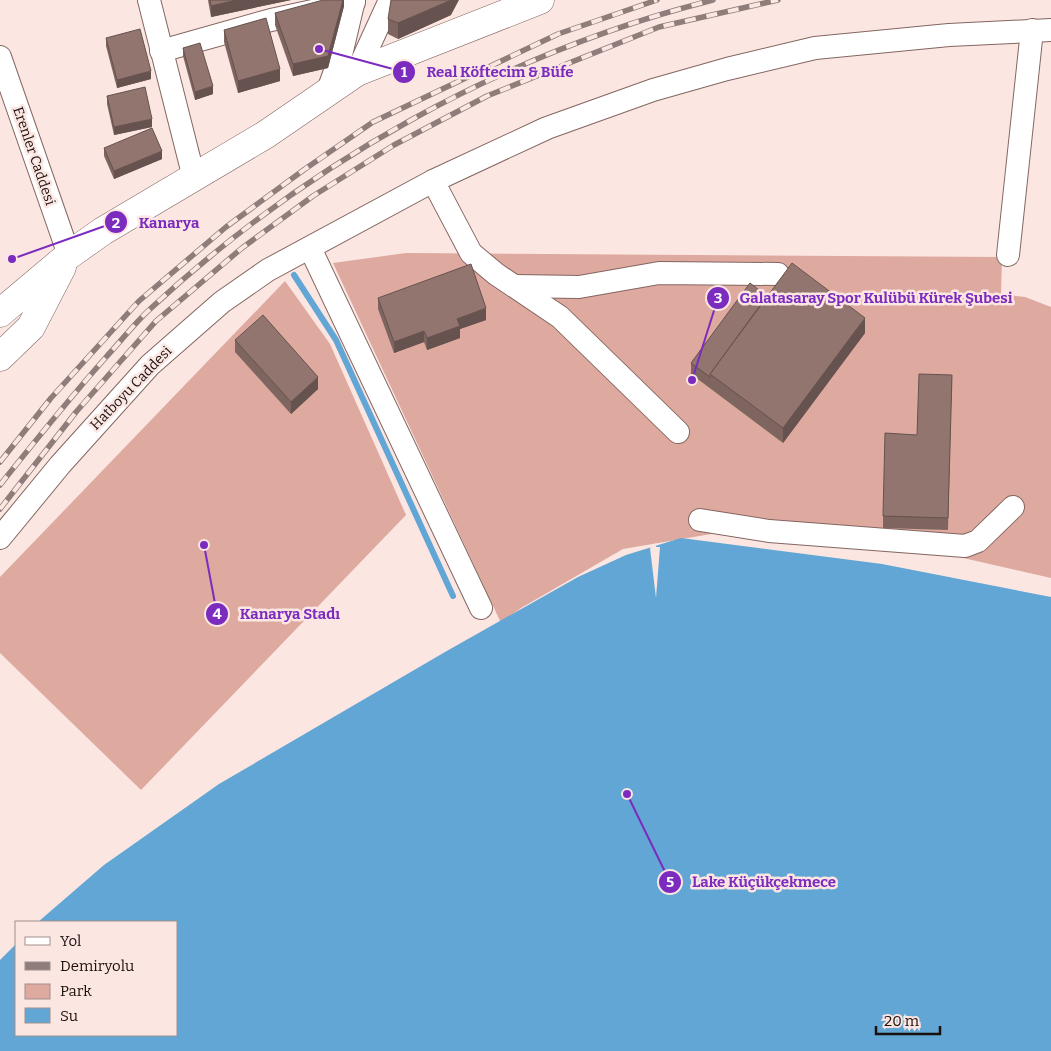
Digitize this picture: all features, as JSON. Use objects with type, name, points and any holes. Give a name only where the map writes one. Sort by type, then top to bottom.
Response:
[{"type":"main road","points":[[0,313],[69,255],[104,231],[265,135],[357,72],[540,0]]},
{"type":"main road","points":[[0,357],[32,327],[69,255]]},
{"type":"street","points":[[149,0],[194,178]]},
{"type":"street","points":[[357,72],[390,0]]},
{"type":"street","points":[[161,51],[271,20],[354,1],[341,55],[327,93]]},
{"type":"street","points":[[379,22],[378,30],[382,44],[394,53],[407,52]]},
{"type":"street","points":[[1008,255],[1042,30]]},
{"type":"street","name":"Hatboyu Caddesi","points":[[0,538],[60,465],[150,365],[222,302],[268,270],[433,180],[547,128],[654,90],[727,69],[814,48],[949,35],[1042,30]]},
{"type":"street","name":"Erenler Caddesi","points":[[0,56],[69,255]]},
{"type":"street","points":[[433,180],[471,253],[514,286],[560,316],[678,432]]},
{"type":"street","points":[[310,248],[481,608]]},
{"type":"street","points":[[514,286],[579,287],[659,273],[778,274]]},
{"type":"street","points":[[700,520],[769,531],[965,546],[978,541],[1013,507]]},
{"type":"green space","points":[[406,253],[1002,257],[1001,294],[1025,297],[1051,307],[1051,578],[950,555],[717,533],[623,549],[521,608],[501,623],[333,263]]},
{"type":"green space","points":[[285,281],[330,344],[406,515],[141,790],[0,653],[0,577]]},
{"type":"water","points":[[681,538],[882,564],[1051,597],[1051,1051],[0,1051],[0,960],[15,945],[15,1036],[178,1036],[178,921],[39,921],[104,865],[219,784],[578,577],[626,555]]},
{"type":"pier","points":[[656,543],[656,547],[660,547],[656,598],[650,548]]},
{"type":"building","points":[[210,0],[237,0],[211,6]]},
{"type":"building","points":[[323,0],[343,0],[328,56],[293,64],[275,13]]},
{"type":"building","points":[[391,0],[451,0],[398,23],[388,19]]},
{"type":"building","points":[[266,18],[280,69],[238,81],[224,30]]},
{"type":"building","points":[[140,29],[151,71],[117,80],[106,38]]},
{"type":"building","points":[[200,43],[213,86],[195,92],[183,48]]},
{"type":"building","points":[[145,87],[152,119],[114,127],[107,96]]},
{"type":"building","points":[[152,128],[162,151],[114,171],[104,148]]},
{"type":"building","points":[[792,263],[865,318],[783,428],[710,374]]},
{"type":"building","points":[[471,264],[486,308],[457,319],[460,326],[427,338],[424,331],[394,342],[378,298]]},
{"type":"building","points":[[750,283],[767,296],[710,374],[710,377],[691,363]]},
{"type":"building","points":[[263,315],[318,377],[291,402],[235,340]]},
{"type":"building","points":[[919,374],[952,375],[948,518],[883,516],[885,433],[917,435]]},
{"type":"waterway","points":[[294,275],[336,340],[453,596]]},
{"type":"railway","points":[[0,462],[51,398],[139,301],[226,227],[305,169],[373,122],[558,34],[657,0]]},
{"type":"railway","points":[[0,485],[39,436],[143,315],[210,257],[274,207],[342,161],[412,120],[484,83],[558,50],[635,23],[713,0]]},
{"type":"railway","points":[[0,509],[76,412],[156,321],[242,248],[313,196],[394,145],[487,96],[659,27],[778,0]]},
{"type":"place","name":"Real Köftecim & Büfe","points":[[319,49]]},
{"type":"place","name":"Kanarya","points":[[12,259]]},
{"type":"place","name":"Galatasaray Spor Kulübü Kürek Şubesi","points":[[692,380]]},
{"type":"place","name":"Kanarya Stadı","points":[[204,545]]},
{"type":"place","name":"Lake Küçükçekmece","points":[[627,794]]}]
